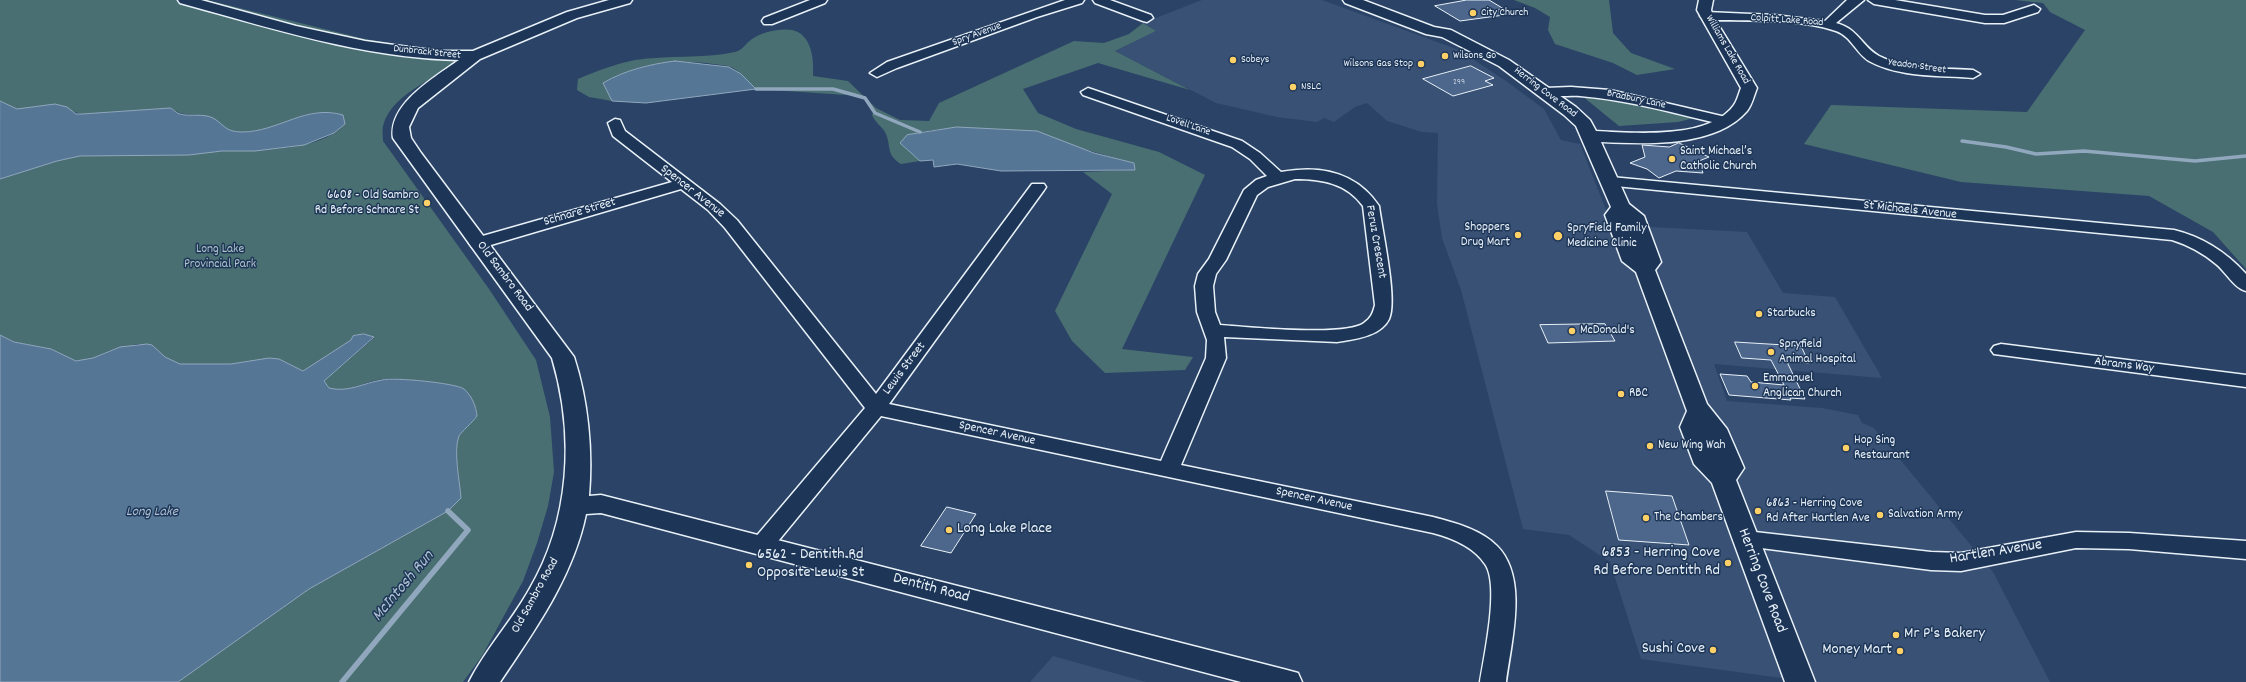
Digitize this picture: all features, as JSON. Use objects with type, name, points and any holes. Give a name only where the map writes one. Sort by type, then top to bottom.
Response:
[{"type":"main road","name":"Dunbrack Street","points":[[185,0],[324,36],[427,55],[475,56]]},
{"type":"main road","name":"Dunbrack Street","points":[[235,0],[331,24],[450,47],[475,56]]},
{"type":"main road","name":"Old Sambro Road","points":[[484,682],[535,602],[555,566],[566,538],[575,506],[577,459],[574,397],[570,377],[563,357],[402,138],[400,127],[411,105],[440,81],[475,56],[548,24],[623,0]]},
{"type":"main road","name":"Herring Cove Road","points":[[1350,0],[1431,31],[1446,33],[1493,56],[1570,111],[1584,124],[1591,136],[1621,207],[1615,215],[1632,261],[1645,270],[1698,412],[1692,427],[1706,464],[1723,479],[1800,682]]},
{"type":"main road","name":"Herring Cove Road","points":[[1371,0],[1441,28],[1446,33]]},
{"type":"main road","name":"Williams Lake Road","points":[[1591,136],[1641,138],[1674,136],[1701,132],[1725,121],[1743,107],[1748,99],[1749,88],[1706,8]]},
{"type":"main road","points":[[427,55],[439,64],[442,69],[440,81]]},
{"type":"main road","name":"Dentith Road","points":[[575,506],[601,504],[1287,682]]},
{"type":"street","points":[[768,21],[821,0]]},
{"type":"street","name":"Spry Avenue","points":[[878,73],[892,65],[1033,14],[1078,0]]},
{"type":"street","points":[[1099,0],[1147,18]]},
{"type":"street","name":"Colpitt Lake Road","points":[[1706,8],[1778,20],[1827,25],[1853,1],[1858,0]]},
{"type":"street","points":[[1874,0],[1978,19],[2004,19],[2034,10]]},
{"type":"street","name":"Yeadon Street","points":[[1827,25],[1848,32],[1867,54],[1887,64],[1973,74]]},
{"type":"street","name":"Bradbury Lane","points":[[1544,92],[1571,91],[1610,94],[1725,121]]},
{"type":"street","name":"Lovell Lane","points":[[1088,92],[1237,144],[1255,156],[1278,178]]},
{"type":"street","name":"Spencer Avenue","points":[[615,123],[618,133],[682,184],[714,207],[731,224],[876,408],[1442,527],[1472,541],[1492,557],[1498,566],[1504,588],[1494,682]]},
{"type":"street","name":"Feruz Crescent","points":[[1168,470],[1215,364],[1217,346],[1212,330],[1203,299],[1207,274],[1217,260],[1250,193],[1259,185],[1278,178],[1306,174],[1331,177],[1352,186],[1368,201],[1383,292],[1383,314],[1378,322],[1370,328],[1344,335],[1317,337],[1212,330]]},
{"type":"street","name":"St Michaels Avenue","points":[[1611,182],[2174,235],[2207,249],[2232,270],[2246,286]]},
{"type":"street","name":"Schnare Street","points":[[478,243],[682,184]]},
{"type":"street","name":"Lewis Street","points":[[762,545],[876,408],[1038,187]]},
{"type":"street","name":"Abrams Way","points":[[2001,350],[2246,381]]},
{"type":"street","name":"Hartlen Avenue","points":[[1746,539],[1931,561],[1961,562],[2076,540],[2129,541],[2246,550]]},
{"type":"shaded area","points":[[1202,0],[1322,0],[1459,50],[1506,81],[1544,109],[1561,140],[1580,144],[1612,225],[1747,232],[1783,293],[1835,297],[1882,378],[1714,364],[1727,401],[1822,408],[1858,415],[1862,423],[1874,428],[1993,572],[2050,682],[1811,682],[1641,659],[1610,562],[1569,535],[1523,529],[1461,290],[1442,238],[1437,204],[1438,133],[1422,132],[1387,121],[1367,103],[1355,107],[1334,122],[1324,118],[1317,122],[1277,117],[1216,103],[1115,51],[1156,31],[1143,23]]},
{"type":"shaded area","points":[[1053,656],[1146,682],[1030,682]]},
{"type":"green space","name":"Long Lake Provincial Park","points":[[0,0],[207,0],[365,39],[474,57],[435,76],[408,93],[388,114],[383,126],[383,141],[489,289],[536,360],[550,417],[554,472],[548,506],[537,543],[523,581],[482,656],[463,682],[178,682],[309,589],[448,511],[461,498],[457,442],[460,434],[477,416],[476,409],[473,401],[464,389],[438,383],[385,379],[344,389],[329,388],[324,381],[374,338],[364,334],[353,336],[351,340],[303,371],[279,359],[269,358],[231,364],[180,364],[165,357],[152,345],[147,344],[137,344],[111,350],[93,358],[76,361],[51,349],[14,342],[0,335],[0,179],[57,161],[80,156],[286,148],[320,140],[334,133],[345,124],[343,115],[329,112],[315,113],[264,129],[250,132],[236,132],[228,130],[212,118],[179,113],[170,108],[82,114],[56,105],[46,105],[23,109],[13,108],[0,101]]},
{"type":"green space","points":[[1514,0],[1609,0],[1613,33],[1631,53],[1675,69],[1637,75],[1613,63],[1555,44],[1548,30],[1550,17],[1535,8]]},
{"type":"green space","points":[[2015,0],[2246,0],[2246,269],[2213,232],[2149,196],[1961,182],[1804,144],[1831,105],[2027,112],[2085,30],[2050,12],[2043,3]]},
{"type":"green space","points":[[1143,23],[1156,31],[1115,51],[1190,90],[1098,63],[1023,89],[1038,113],[1076,129],[1159,152],[1205,175],[1122,349],[1193,357],[1185,370],[1105,373],[1072,341],[1055,311],[1112,194],[1083,172],[1134,170],[1133,163],[1028,136],[974,128],[948,129],[916,134],[900,143],[920,161],[901,164],[893,157],[885,132],[872,115],[875,110],[861,96],[756,89],[735,69],[722,65],[685,62],[657,64],[629,71],[604,83],[612,101],[589,97],[577,90],[578,79],[620,64],[635,60],[710,56],[735,52],[740,50],[752,39],[761,34],[777,30],[792,30],[799,32],[808,42],[812,55],[813,76],[848,81],[876,108],[900,120],[929,121],[939,103],[1074,41],[1104,43],[1129,34]]},
{"type":"green space","points":[[1576,91],[1698,117],[1678,122],[1619,126]]},
{"type":"water","points":[[675,61],[729,67],[741,74],[756,89],[646,103],[612,101],[603,83],[620,74],[638,68]]},
{"type":"water","points":[[0,101],[17,109],[55,104],[67,107],[76,114],[170,108],[180,114],[201,115],[213,118],[226,128],[236,132],[255,131],[268,128],[317,113],[343,115],[345,124],[334,133],[304,145],[255,151],[222,151],[189,155],[80,156],[57,161],[0,179]]},
{"type":"water","points":[[957,127],[1037,131],[1094,153],[1134,163],[1135,170],[1001,171],[957,164],[934,167],[933,160],[920,161],[900,143],[907,135]]},
{"type":"water","name":"Long Lake","points":[[364,334],[374,337],[324,381],[329,388],[343,389],[388,379],[424,381],[464,389],[473,401],[477,416],[460,434],[457,442],[461,498],[448,511],[309,589],[178,682],[0,682],[0,335],[14,342],[51,349],[76,361],[93,358],[120,347],[147,344],[152,345],[165,357],[180,364],[231,364],[269,358],[279,359],[303,371],[351,340],[353,336]]},
{"type":"building","name":"City Church","points":[[1467,0],[1489,0],[1504,9],[1497,10],[1504,15],[1460,21],[1435,6]]},
{"type":"building","points":[[1471,66],[1494,78],[1485,81],[1493,85],[1453,96],[1423,79]]},
{"type":"building","name":"Saint Michael’s Catholic Church","points":[[1679,143],[1709,157],[1699,161],[1703,173],[1676,171],[1659,178],[1647,169],[1630,163],[1645,157],[1642,145],[1669,147]]},
{"type":"building","name":"McDonald's","points":[[1605,324],[1615,341],[1548,343],[1540,325]]},
{"type":"building","points":[[1735,342],[1801,346],[1809,363],[1788,361],[1788,364],[1805,399],[1790,398],[1791,400],[1729,395],[1720,374],[1747,376],[1751,382],[1784,385],[1771,360],[1742,358]]},
{"type":"building","name":"The Chambers","points":[[1606,491],[1672,496],[1689,545],[1619,540]]},
{"type":"building","name":"Long Lake Place","points":[[947,507],[976,514],[951,553],[921,546]]},
{"type":"waterway","points":[[756,89],[833,89],[865,98],[875,113],[920,132]]},
{"type":"waterway","points":[[1962,141],[2006,147],[2036,154],[2084,151],[2195,161],[2246,156]]},
{"type":"waterway","name":"McIntosh Run","points":[[342,682],[468,530],[448,511]]},
{"type":"place","name":"City Church","points":[[1473,13]]},
{"type":"place","name":"Wilsons Go","points":[[1445,56]]},
{"type":"place","name":"Sobeys","points":[[1233,60]]},
{"type":"place","name":"Wilsons Gas Stop","points":[[1421,64]]},
{"type":"place","name":"NSLC","points":[[1293,87]]},
{"type":"place","name":"Saint Michael’s Catholic Church","points":[[1672,159]]},
{"type":"place","name":"6608 - Old Sambro Rd Before Schnare St","points":[[427,203]]},
{"type":"place","name":"Shoppers Drug Mart","points":[[1518,235]]},
{"type":"place","name":"SpryField Family Medicine Clinic","points":[[1558,236]]},
{"type":"place","name":"Starbucks","points":[[1759,314]]},
{"type":"place","name":"McDonald's","points":[[1572,331]]},
{"type":"place","name":"Spryfield Animal Hospital","points":[[1771,352]]},
{"type":"place","name":"Emmanuel Anglican Church","points":[[1755,386]]},
{"type":"place","name":"RBC","points":[[1621,394]]},
{"type":"place","name":"New Wing Wah","points":[[1650,446]]},
{"type":"place","name":"Hop Sing Restaurant","points":[[1846,448]]},
{"type":"place","name":"6863 - Herring Cove Rd After Hartlen Ave","points":[[1758,511]]},
{"type":"place","name":"Salvation Army","points":[[1880,515]]},
{"type":"place","name":"The Chambers","points":[[1646,518]]},
{"type":"place","name":"Long Lake Place","points":[[949,530]]},
{"type":"place","name":"6853 - Herring Cove Rd Before Dentith Rd","points":[[1728,563]]},
{"type":"place","name":"6562 - Dentith Rd Opposite Lewis St","points":[[749,565]]},
{"type":"place","name":"Mr P's Bakery","points":[[1896,635]]},
{"type":"place","name":"Sushi Cove","points":[[1713,650]]},
{"type":"place","name":"Money Mart","points":[[1900,651]]}]
